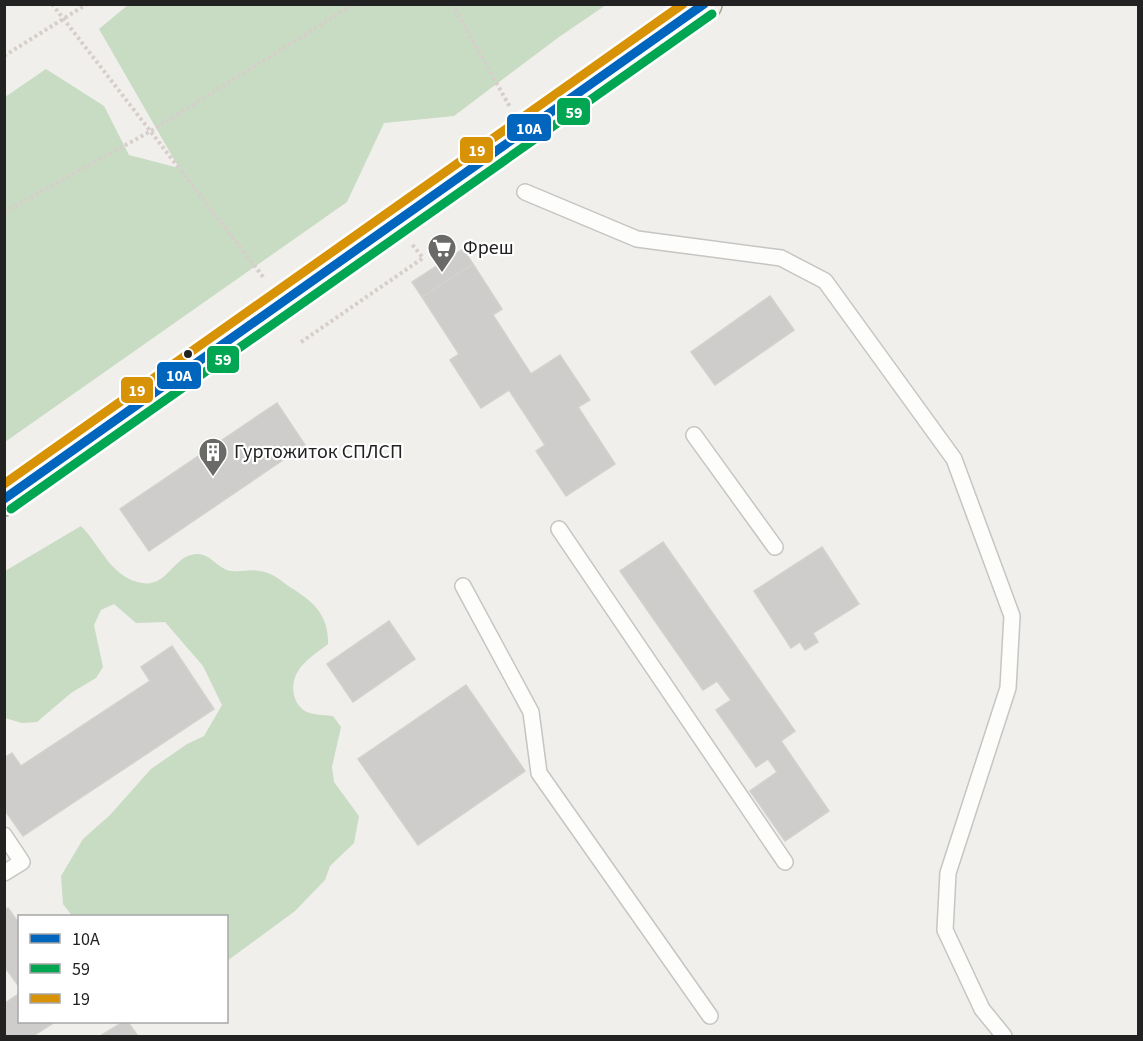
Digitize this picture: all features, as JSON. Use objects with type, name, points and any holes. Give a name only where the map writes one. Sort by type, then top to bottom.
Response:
[{"type":"main road","points":[[4,499],[705,4]]},
{"type":"lane","points":[[525,192],[638,239],[781,258],[825,281],[954,459],[1012,616],[1008,688],[948,873],[945,930],[982,1009],[1004,1036]]},
{"type":"lane","points":[[694,435],[775,547]]},
{"type":"lane","points":[[559,529],[785,862]]},
{"type":"lane","points":[[463,586],[531,712],[539,773],[710,1016]]},
{"type":"lane","points":[[4,835],[22,861],[4,873]]},
{"type":"path","points":[[52,4],[264,278]]},
{"type":"path","points":[[4,56],[87,4]]},
{"type":"path","points":[[4,212],[151,131],[354,4]]},
{"type":"path","points":[[452,4],[510,107]]},
{"type":"path","points":[[301,342],[423,258],[396,222]]},
{"type":"green space","points":[[129,4],[606,5],[559,37],[454,116],[384,123],[347,202],[5,442],[5,97],[46,69],[104,106],[129,155],[179,168],[99,29]]},
{"type":"green space","points":[[81,526],[114,568],[131,580],[142,583],[157,581],[184,558],[197,554],[203,555],[226,569],[256,570],[274,576],[304,596],[322,616],[328,633],[328,644],[308,659],[298,671],[293,686],[294,695],[295,700],[305,711],[333,716],[341,727],[332,767],[334,782],[359,816],[354,843],[330,866],[325,880],[295,911],[228,960],[228,915],[71,915],[63,904],[61,876],[83,839],[110,815],[151,769],[187,744],[204,736],[222,705],[203,666],[165,622],[136,623],[114,604],[101,610],[94,625],[103,667],[96,678],[71,693],[37,722],[22,723],[5,718],[5,571]]},
{"type":"building","name":"Фреш","points":[[463,249],[473,264],[422,297],[412,282]]},
{"type":"building","points":[[473,264],[502,309],[493,315],[531,374],[560,355],[590,400],[578,407],[615,464],[566,496],[536,451],[545,445],[509,390],[481,408],[450,360],[459,354],[422,297]]},
{"type":"building","points":[[770,296],[794,330],[715,385],[691,352]]},
{"type":"building","name":"Гуртожиток СПЛСП","points":[[277,403],[305,445],[149,551],[120,509]]},
{"type":"building","points":[[663,542],[795,731],[781,741],[829,811],[785,841],[750,791],[777,772],[768,759],[756,767],[716,710],[731,700],[717,681],[703,690],[620,571]]},
{"type":"building","points":[[822,547],[859,604],[813,633],[818,642],[805,650],[800,642],[791,648],[754,591]]},
{"type":"building","points":[[389,621],[415,659],[353,702],[327,664]]},
{"type":"building","points":[[172,646],[214,709],[23,836],[4,809],[4,758],[12,753],[21,766],[150,681],[141,667]]},
{"type":"building","points":[[466,685],[525,771],[418,845],[358,759]]},
{"type":"building","points":[[8,908],[18,922],[18,985],[4,966],[4,910]]},
{"type":"building","points":[[18,994],[18,1023],[53,1023],[33,1036],[4,1036],[4,1004]]},
{"type":"building","points":[[121,1023],[129,1023],[138,1036],[100,1036]]},
{"type":"transit line","name":"19","points":[[4,484],[683,4]]},
{"type":"transit line","name":"10А","points":[[4,499],[704,4]]},
{"type":"transit line","name":"59","points":[[11,509],[712,14]]},
{"type":"place","name":"Фреш","points":[[442,274]]},
{"type":"place","name":"Гуртожиток СПЛСП","points":[[213,478]]}]
